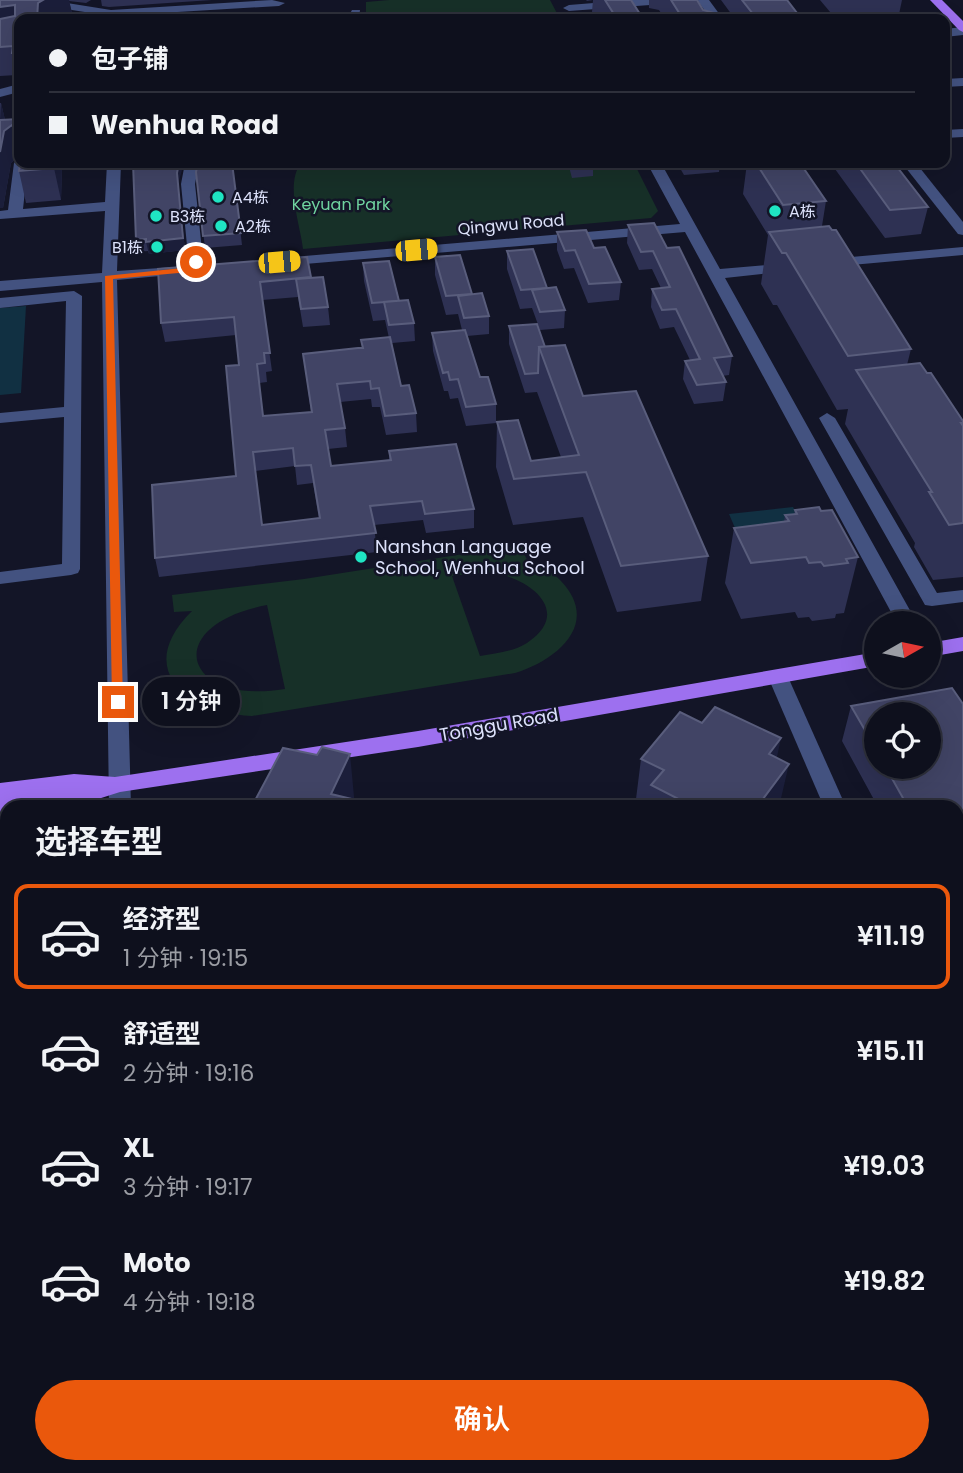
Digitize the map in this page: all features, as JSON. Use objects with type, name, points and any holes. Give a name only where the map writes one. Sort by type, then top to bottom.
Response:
[{"type":"main road","points":[[936,0],[949,14]]},
{"type":"main road","points":[[950,15],[963,29]]},
{"type":"main road","points":[[942,648],[963,644]]},
{"type":"main road","name":"Tonggu Road","points":[[53,800],[76,797],[120,784],[418,739],[864,661]]},
{"type":"main road","name":"Tonggu Road","points":[[0,791],[74,782],[120,784]]},
{"type":"street","points":[[26,0],[146,14]]},
{"type":"street","points":[[570,9],[677,0]]},
{"type":"street","points":[[180,14],[278,1]]},
{"type":"street","points":[[20,168],[7,214],[110,206]]},
{"type":"street","points":[[114,168],[109,276],[120,800]]},
{"type":"street","points":[[0,286],[204,268],[188,184],[191,168]]},
{"type":"street","points":[[657,168],[900,611]]},
{"type":"street","points":[[914,168],[948,202],[963,231]]},
{"type":"street","name":"Qingwu Road","points":[[265,263],[690,227]]},
{"type":"street","points":[[716,274],[823,267],[963,251]]},
{"type":"street","points":[[0,303],[74,296],[71,569],[0,578]]},
{"type":"street","points":[[0,418],[73,411]]},
{"type":"street","points":[[797,422],[852,415]]},
{"type":"street","points":[[827,418],[932,600],[963,596]]},
{"type":"street","points":[[778,677],[832,800]]},
{"type":"street","points":[[120,784],[133,800]]},
{"type":"green space","points":[[550,0],[557,14],[366,14],[366,2]]},
{"type":"green space","name":"Keyuan Park","points":[[298,168],[636,168],[658,211],[651,218],[303,249],[294,193]]},
{"type":"green space","points":[[521,545],[527,559],[560,580],[572,596],[577,611],[575,625],[569,638],[559,649],[546,659],[515,673],[252,716],[207,707],[189,697],[176,684],[168,669],[167,652],[175,632],[192,611],[174,612],[172,595],[304,579]],"holes":[[[487,572],[502,575],[529,587],[540,596],[546,607],[547,618],[541,631],[522,646],[480,656],[452,576]],[[267,605],[285,689],[250,691],[224,686],[206,675],[197,661],[199,645],[210,629],[233,615]]]},
{"type":"water","points":[[26,306],[21,393],[0,395],[0,308]]},
{"type":"water","points":[[793,507],[803,527],[738,535],[729,514]]},
{"type":"building","points":[[0,0],[43,0],[38,3],[37,14],[15,14],[15,5],[0,7]]},
{"type":"building","points":[[605,0],[631,0],[640,14],[614,14]]},
{"type":"building","points":[[671,0],[697,0],[703,10],[718,14],[680,14]]},
{"type":"building","points":[[742,0],[787,0],[797,13],[795,14],[753,14]]},
{"type":"building","points":[[14,16],[14,53],[13,46],[0,47],[0,19]]},
{"type":"building","points":[[14,119],[14,129],[12,125],[4,131],[0,152],[0,120]]},
{"type":"building","points":[[19,168],[54,168],[19,171]]},
{"type":"building","points":[[133,168],[178,168],[183,238],[146,242],[146,239],[136,240]]},
{"type":"building","points":[[197,168],[233,168],[241,233],[203,236]]},
{"type":"building","points":[[759,168],[803,168],[826,201],[783,205]]},
{"type":"building","points":[[860,168],[898,168],[928,207],[890,210]]},
{"type":"building","points":[[654,223],[667,248],[679,247],[732,356],[714,358],[726,382],[697,385],[685,361],[700,359],[676,309],[662,310],[652,289],[670,287],[653,251],[641,252],[628,225]]},
{"type":"building","points":[[829,226],[836,230],[911,349],[848,356],[786,253],[782,253],[769,232]]},
{"type":"building","points":[[586,230],[594,248],[605,247],[621,282],[589,284],[575,250],[565,251],[557,232]]},
{"type":"building","points":[[533,249],[547,288],[521,290],[507,251]]},
{"type":"building","points":[[460,255],[472,294],[446,296],[435,257]]},
{"type":"building","points":[[307,257],[311,277],[260,282],[270,353],[264,353],[265,363],[257,364],[263,416],[312,412],[303,354],[363,348],[361,340],[390,337],[401,386],[409,385],[416,413],[385,416],[379,388],[371,389],[370,381],[337,384],[345,428],[325,430],[331,466],[391,460],[389,451],[456,444],[474,509],[425,514],[422,501],[370,506],[376,533],[155,558],[152,485],[236,476],[226,366],[239,365],[234,317],[161,323],[158,269]],"holes":[[[293,448],[295,466],[311,465],[320,518],[262,525],[253,452]]]},
{"type":"building","points":[[389,261],[399,301],[372,303],[363,263]]},
{"type":"building","points":[[323,277],[328,307],[301,309],[296,279]]},
{"type":"building","points":[[556,287],[565,310],[540,312],[532,290]]},
{"type":"building","points":[[482,293],[489,316],[464,318],[458,296]]},
{"type":"building","points":[[408,300],[414,323],[389,325],[384,302]]},
{"type":"building","points":[[537,324],[545,347],[539,347],[538,373],[525,374],[509,326]]},
{"type":"building","points":[[465,330],[480,377],[488,377],[496,404],[466,407],[458,379],[450,380],[448,372],[443,373],[432,333]]},
{"type":"building","points":[[565,345],[583,396],[636,391],[708,556],[621,566],[586,472],[514,479],[497,422],[518,420],[531,461],[579,455],[539,347]]},
{"type":"building","points":[[920,363],[927,373],[931,373],[963,421],[963,523],[949,525],[929,492],[932,492],[856,370]]},
{"type":"building","points":[[819,507],[821,511],[832,510],[858,557],[846,559],[848,563],[824,566],[821,562],[809,563],[806,557],[751,563],[734,528],[789,521],[785,515],[797,514],[795,510]]},
{"type":"building","points":[[952,688],[963,704],[963,800],[904,800],[892,779],[941,779],[941,702],[873,702]]},
{"type":"building","points":[[864,704],[864,728],[851,706]]},
{"type":"building","points":[[715,707],[781,738],[769,754],[789,764],[762,800],[680,800],[651,785],[664,770],[641,759],[680,712],[702,723]]},
{"type":"building","points":[[322,747],[350,754],[331,794],[356,800],[255,800],[283,748],[317,755]]},
{"type":"place","name":"A4栋","points":[[218,197]]},
{"type":"place","name":"A栋","points":[[775,211]]},
{"type":"place","name":"B3栋","points":[[156,216]]},
{"type":"place","name":"A2栋","points":[[221,226]]},
{"type":"place","name":"B1栋","points":[[157,247]]},
{"type":"place","name":"Nanshan Language School, Wenhua School","points":[[361,557]]},
{"type":"route","points":[[118,702],[109,276],[197,269],[196,262]]}]
